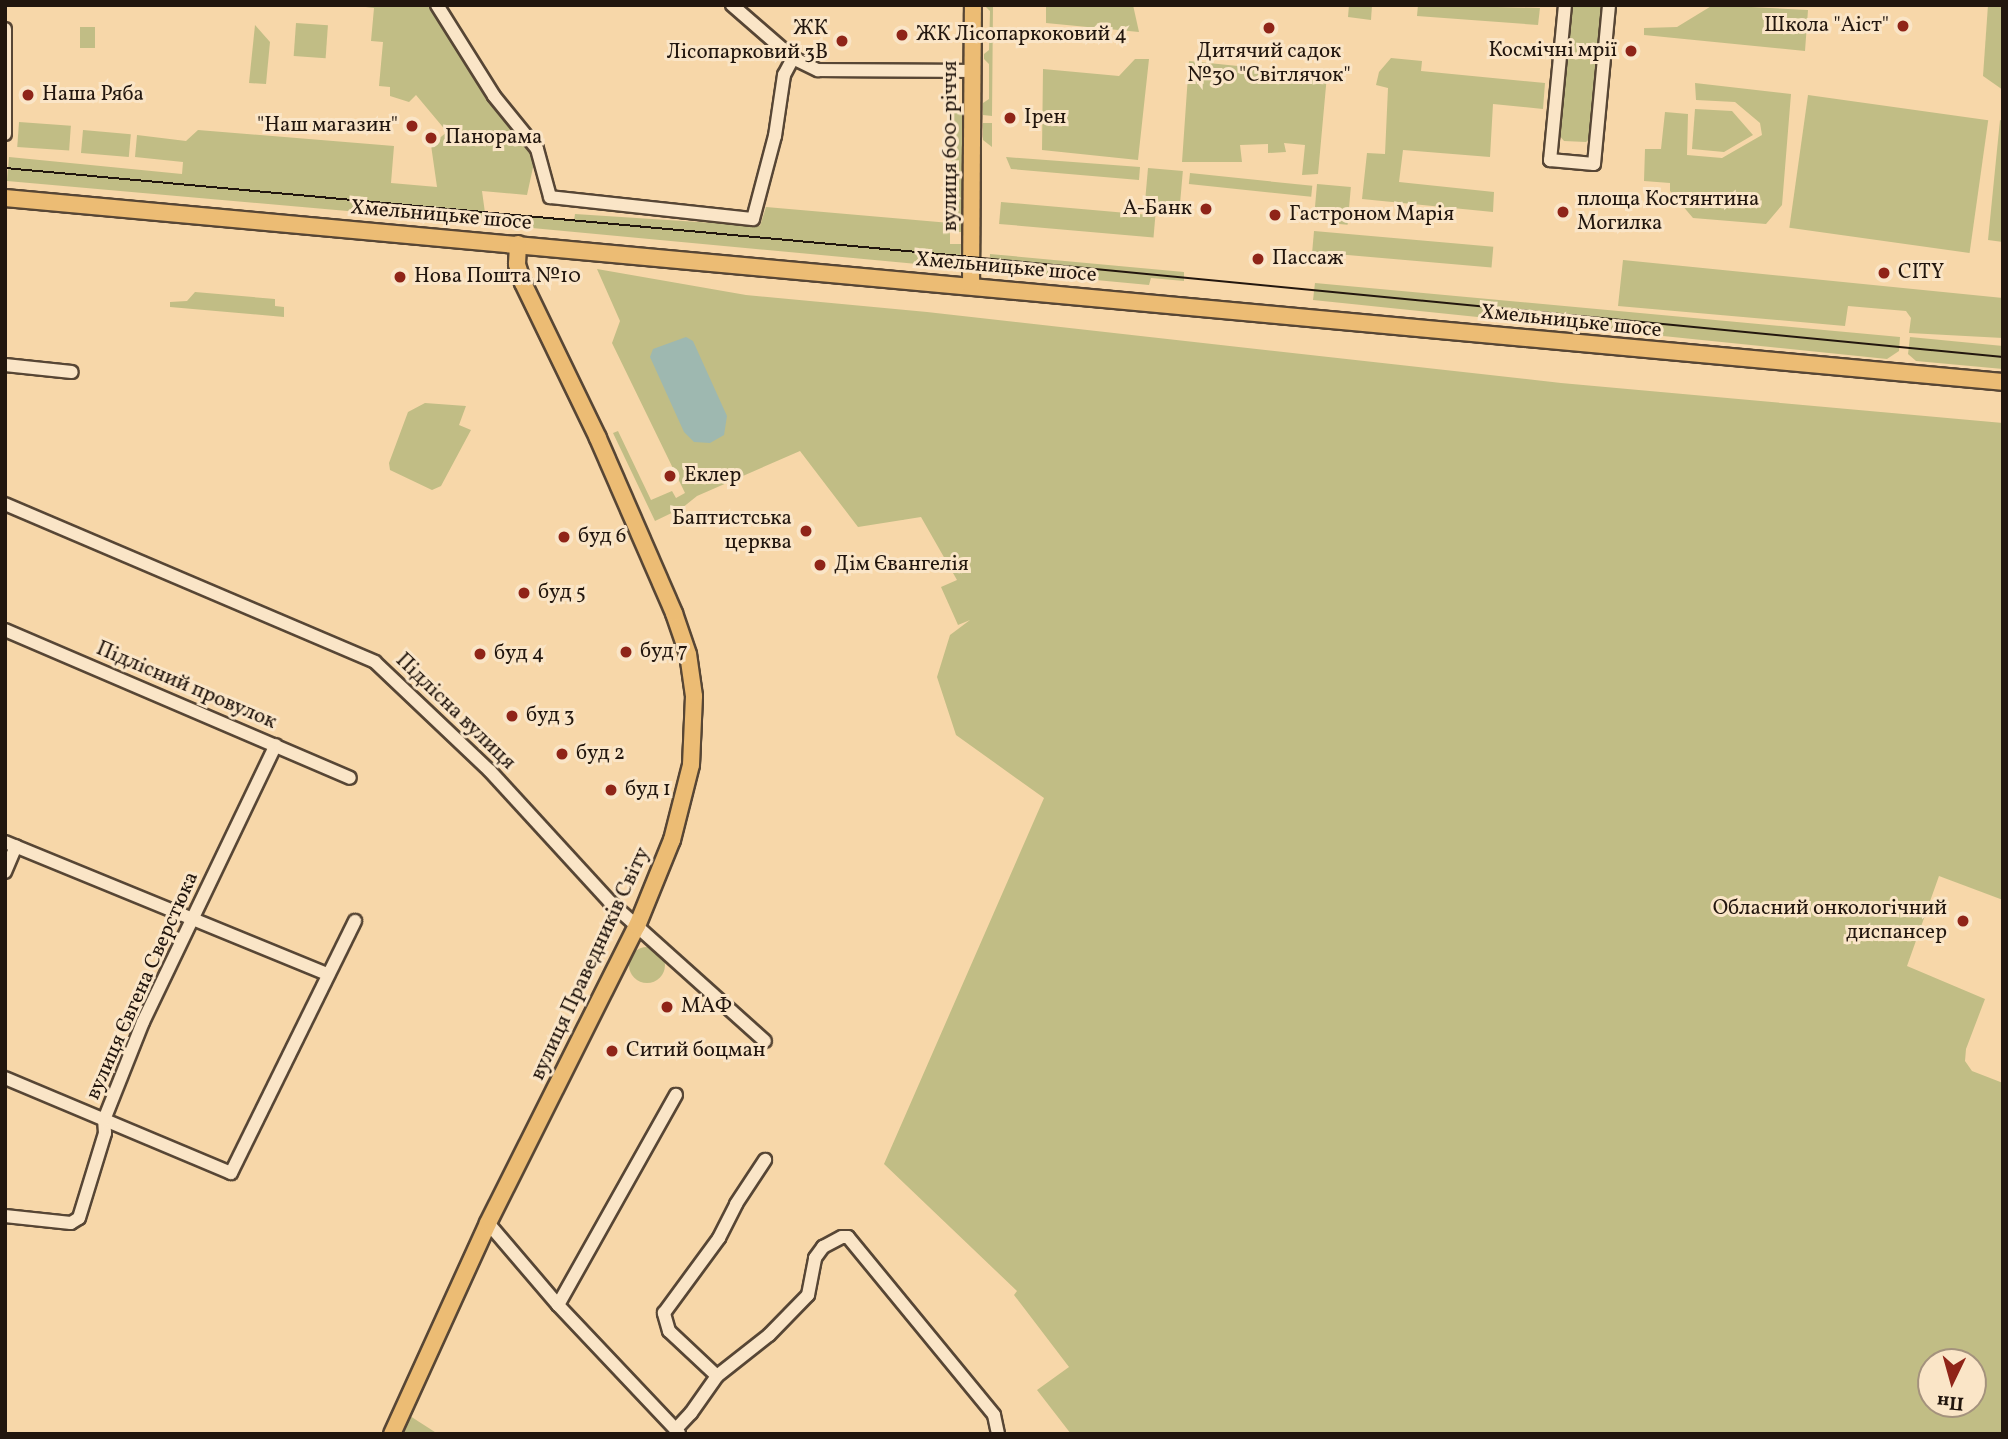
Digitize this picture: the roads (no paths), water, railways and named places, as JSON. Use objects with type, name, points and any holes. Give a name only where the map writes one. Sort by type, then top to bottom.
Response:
[{"type":"main road","name":"вулиця 600-річчя","points":[[971,286],[973,5]]},
{"type":"main road","name":"Хмельницьке шосе","points":[[5,198],[2003,382]]},
{"type":"main road","name":"вулиця Праведників Світу","points":[[391,1434],[488,1223],[637,926],[672,840],[691,765],[694,696],[688,653],[674,613],[598,438],[523,283],[517,264],[517,244]]},
{"type":"street","points":[[437,5],[494,96],[537,149],[550,197],[753,219],[775,136],[784,75],[793,58]]},
{"type":"street","points":[[732,5],[793,58],[818,70],[973,71]]},
{"type":"street","points":[[1565,5],[1550,160],[1594,164],[1609,5]]},
{"type":"street","points":[[5,29],[5,134]]},
{"type":"street","points":[[5,365],[72,372]]},
{"type":"street","name":"Підлісна вулиця","points":[[5,504],[375,662],[490,771],[610,902],[765,1041]]},
{"type":"street","name":"Підлісний провулок","points":[[5,630],[350,778]]},
{"type":"street","name":"вулиця Євгена Сверстюка","points":[[5,1216],[71,1223],[79,1218],[105,1133],[104,1120],[143,1022],[276,745]]},
{"type":"street","points":[[5,872],[11,844],[327,974]]},
{"type":"street","points":[[5,1078],[231,1174],[355,921]]},
{"type":"street","points":[[558,1305],[676,1095]]},
{"type":"street","points":[[717,1376],[669,1331],[664,1313],[719,1238],[736,1204],[765,1160]]},
{"type":"street","points":[[488,1223],[558,1305],[678,1431],[717,1376],[769,1335],[808,1295],[815,1258],[831,1240],[848,1237],[994,1415],[998,1434]]},
{"type":"water","points":[[686,337],[693,341],[727,416],[724,435],[710,443],[694,442],[684,432],[650,357],[653,349]]},
{"type":"tram line","points":[[5,168],[971,257],[2003,357]]},
{"type":"place","name":"Школа \"Аіст\"","points":[[1903,26]]},
{"type":"place","name":"Дитячий садок №30 \"Світлячок\"","points":[[1269,28]]},
{"type":"place","name":"ЖК Лісопаркоковий 4","points":[[902,35]]},
{"type":"place","name":"ЖК Лісопарковий 3В","points":[[842,41]]},
{"type":"place","name":"Космічні мрії","points":[[1631,51]]},
{"type":"place","name":"Наша Ряба","points":[[28,95]]},
{"type":"place","name":"Ірен","points":[[1010,118]]},
{"type":"place","name":"\"Наш магазин\"","points":[[412,126]]},
{"type":"place","name":"Панорама","points":[[431,138]]},
{"type":"place","name":"А-Банк","points":[[1206,209]]},
{"type":"place","name":"площа Костянтина Могилка","points":[[1563,212]]},
{"type":"place","name":"Гастроном Марія","points":[[1275,215]]},
{"type":"place","name":"Пассаж","points":[[1258,259]]},
{"type":"place","name":"CITY","points":[[1884,273]]},
{"type":"place","name":"Нова Пошта №10","points":[[400,277]]},
{"type":"place","name":"Еклер","points":[[670,476]]},
{"type":"place","name":"Баптистська церква","points":[[806,531]]},
{"type":"place","name":"буд 6","points":[[564,537]]},
{"type":"place","name":"Дім Євангелія","points":[[820,565]]},
{"type":"place","name":"буд 5","points":[[524,593]]},
{"type":"place","name":"буд 7","points":[[626,652]]},
{"type":"place","name":"буд 4","points":[[480,654]]},
{"type":"place","name":"буд 3","points":[[512,716]]},
{"type":"place","name":"буд 2","points":[[562,754]]},
{"type":"place","name":"буд 1","points":[[611,790]]},
{"type":"place","name":"Обласний онкологічний диспансер","points":[[1963,921]]},
{"type":"place","name":"МАФ","points":[[667,1007]]},
{"type":"place","name":"Ситий боцман","points":[[612,1051]]}]
